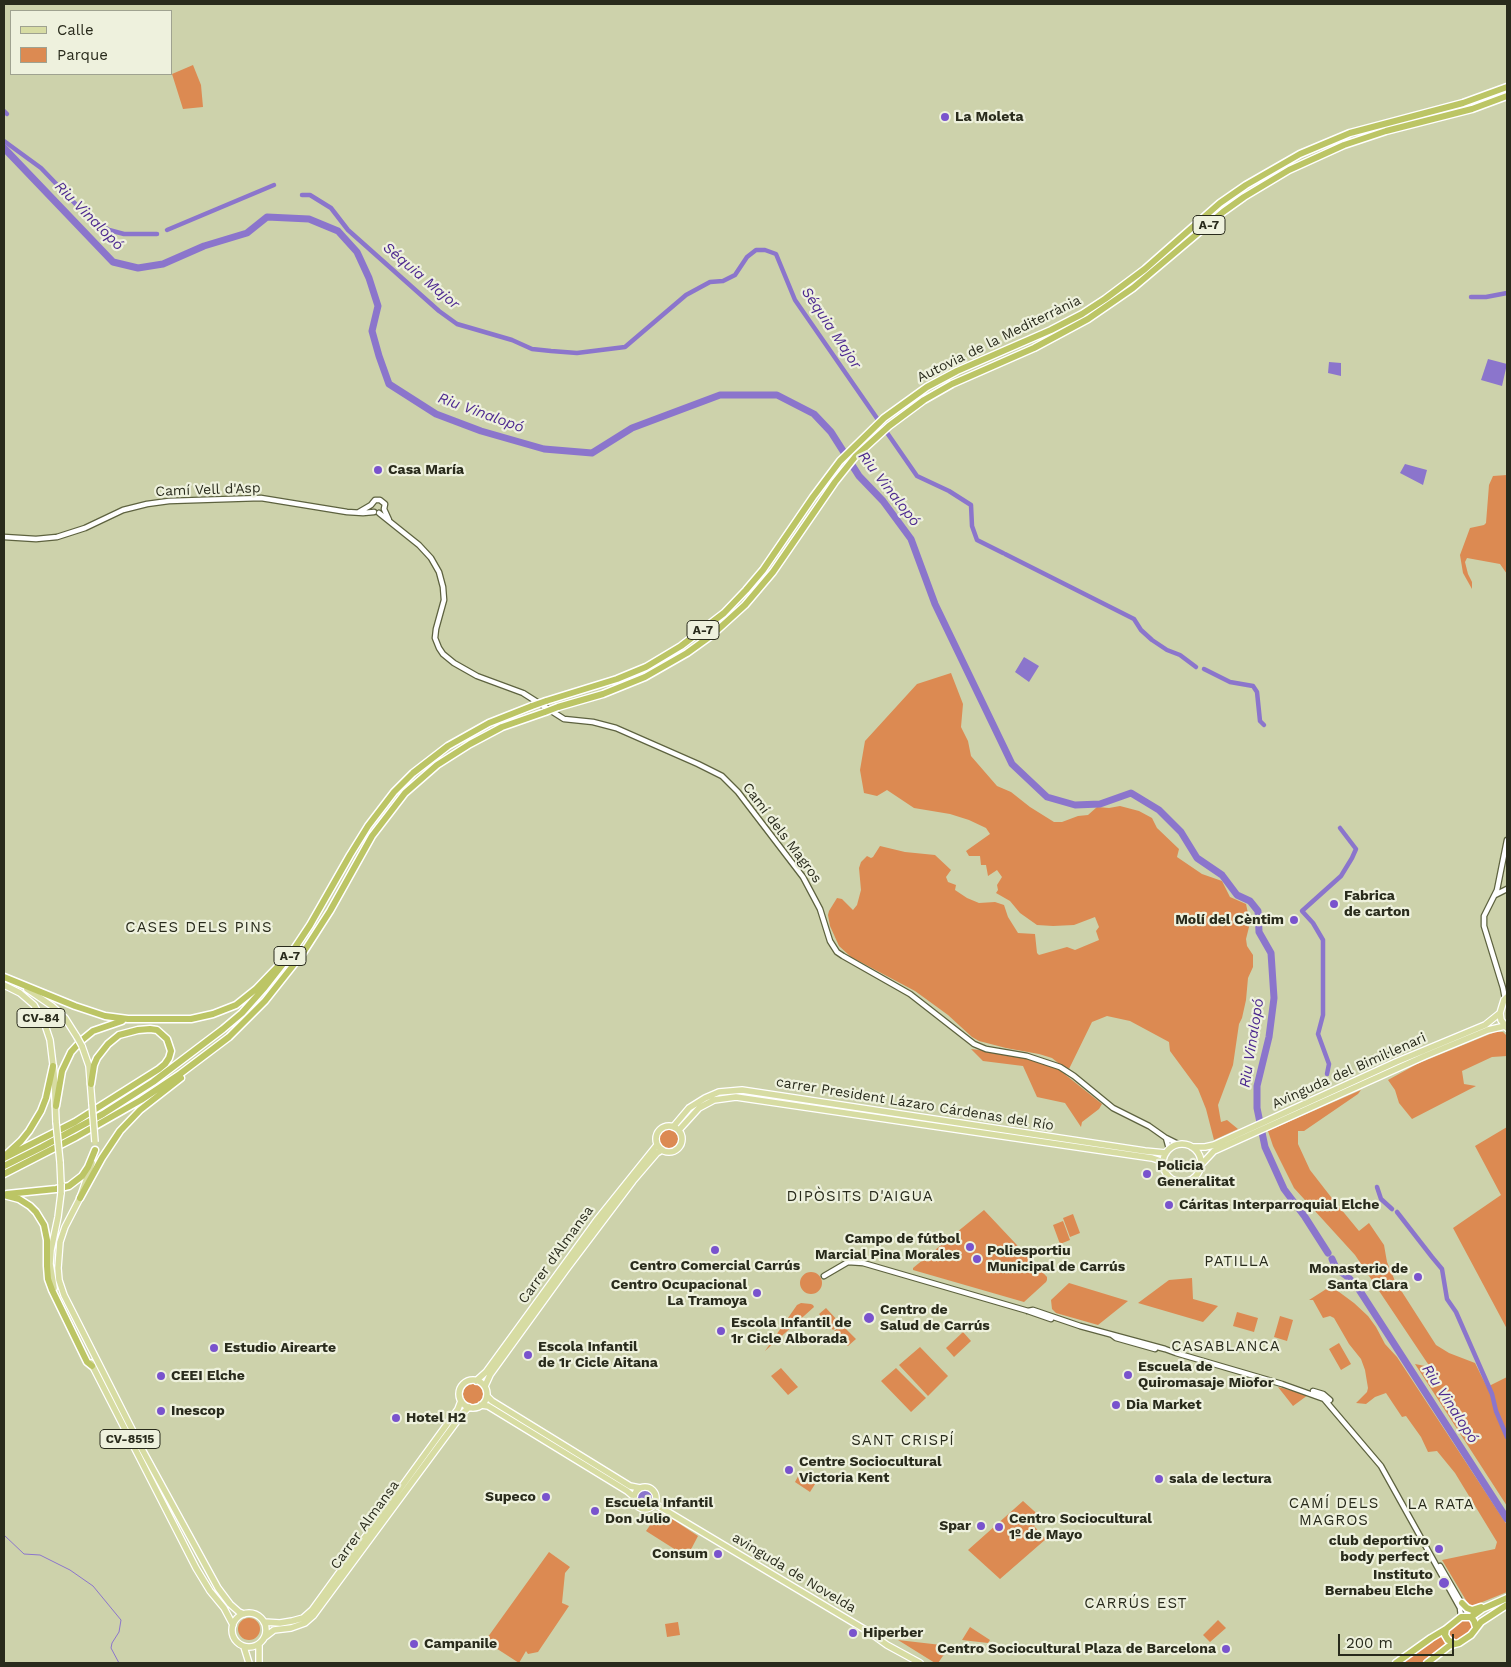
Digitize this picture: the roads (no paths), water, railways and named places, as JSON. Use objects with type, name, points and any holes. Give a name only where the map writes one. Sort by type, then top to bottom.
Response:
[{"type":"highway","name":"Autovia de la Mediterrània","points":[[4,1166],[103,1114],[177,1066],[242,1013],[290,955],[310,925],[368,826],[384,804],[407,779],[429,760],[467,734],[507,715],[639,670],[672,652],[705,629],[756,580],[840,461],[884,418],[907,401],[934,383],[1068,322],[1105,299],[1145,269],[1220,203],[1285,162],[1335,139],[1370,127],[1463,102],[1507,87]]},
{"type":"highway","name":"Autovia de la Mediterrània","points":[[4,1174],[68,1142],[158,1088],[205,1056],[248,1019],[278,986],[297,961],[330,911],[372,836],[405,793],[437,765],[502,727],[603,694],[645,677],[687,653],[712,635],[757,593],[835,482],[855,457],[889,426],[938,392],[1068,330],[1114,302],[1139,284],[1223,212],[1272,179],[1304,162],[1344,145],[1472,109],[1507,96]]},
{"type":"highway","points":[[4,978],[92,1012],[128,1019],[191,1019],[224,1011],[246,998],[290,955]]},
{"type":"highway","points":[[80,1198],[102,1158],[120,1131],[140,1110],[226,1044],[245,1027],[276,994],[297,961]]},
{"type":"highway","points":[[56,1106],[62,1071],[71,1052],[93,1032],[112,1023],[128,1019]]},
{"type":"highway","points":[[4,1157],[76,1122],[159,1069],[169,1058],[171,1051],[167,1038],[157,1030],[150,1029],[119,1035],[108,1044],[97,1058],[91,1084]]},
{"type":"highway","points":[[4,1157],[21,1141],[35,1122],[46,1098],[53,1066]]},
{"type":"highway","points":[[4,1195],[69,1186],[82,1176],[95,1150]]},
{"type":"highway","points":[[4,1195],[19,1199],[30,1206],[44,1224],[47,1240],[48,1279],[64,1317],[87,1362],[92,1366]]},
{"type":"highway","points":[[1396,1663],[1461,1617],[1470,1617],[1482,1609],[1507,1598]]},
{"type":"highway","points":[[1462,1603],[1472,1610],[1490,1603],[1497,1603]]},
{"type":"highway","points":[[1427,1663],[1449,1646],[1462,1642],[1471,1635],[1481,1622],[1507,1605]]},
{"type":"highway","points":[[1470,1617],[1476,1627]]},
{"type":"highway","points":[[1446,1629],[1446,1638],[1455,1644]]},
{"type":"main road","name":"CV-84","points":[[4,978],[30,990],[65,1018],[82,1046],[89,1066],[95,1150],[80,1198],[65,1227],[59,1247]]},
{"type":"main road","name":"CV-84","points":[[4,985],[20,993],[34,1005],[45,1025],[50,1040],[61,1184],[58,1216],[52,1244]]},
{"type":"main road","points":[[1506,998],[1500,1013],[1506,1028]]},
{"type":"main road","name":"Avinguda del Bimil·lenari","points":[[1201,1165],[1214,1151],[1420,1052],[1485,1025],[1500,1013]]},
{"type":"main road","name":"Avinguda del Bimil·lenari","points":[[1192,1146],[1205,1147],[1214,1145],[1439,1050],[1494,1028],[1506,1028]]},
{"type":"main road","name":"carrer President Lázaro Cárdenas del Río","points":[[676,1128],[689,1108],[705,1098],[719,1092],[742,1090],[1145,1151],[1168,1151]]},
{"type":"main road","name":"carrer President Lázaro Cárdenas del Río","points":[[676,1128],[698,1108],[707,1103],[720,1098],[745,1097],[1152,1158],[1163,1164]]},
{"type":"main road","points":[[484,1386],[582,1248],[657,1153],[659,1148],[656,1138],[659,1131],[664,1127],[676,1128],[681,1134],[682,1140],[678,1148],[671,1152],[659,1148]]},
{"type":"main road","points":[[1178,1144],[1192,1146],[1200,1156],[1201,1165],[1195,1176],[1183,1181],[1169,1176],[1163,1164],[1168,1151],[1178,1144]]},
{"type":"main road","name":"Carrer d'Almansa","points":[[476,1381],[486,1372],[596,1221],[659,1148]]},
{"type":"main road","name":"CV-8515","points":[[52,1244],[50,1264],[54,1289],[60,1303],[196,1568],[210,1591],[224,1608],[233,1625],[233,1636],[244,1647],[249,1663]]},
{"type":"main road","name":"CV-8515","points":[[59,1247],[59,1280],[70,1309],[167,1496],[218,1588],[230,1604],[239,1612],[254,1614],[262,1618],[264,1622]]},
{"type":"main road","points":[[487,1396],[481,1405],[475,1408],[469,1407],[461,1400],[460,1395],[462,1387],[468,1382],[476,1381],[484,1386],[487,1396],[492,1401],[630,1486],[649,1487],[657,1497],[655,1504],[650,1508],[642,1509],[635,1504],[634,1497],[636,1491],[640,1488]]},
{"type":"main road","name":"Carrer Almansa","points":[[310,1612],[458,1409],[461,1400]]},
{"type":"main road","points":[[481,1405],[488,1406],[628,1490],[634,1497]]},
{"type":"main road","name":"Carrer Almansa","points":[[265,1637],[274,1630],[302,1625],[313,1616],[463,1412],[469,1407]]},
{"type":"main road","name":"avinguda de Novelda","points":[[655,1504],[869,1632],[887,1645],[920,1663]]},
{"type":"main road","points":[[244,1647],[249,1648],[259,1645],[265,1637],[267,1629],[264,1622],[280,1623],[303,1618],[310,1612],[310,1605]]},
{"type":"main road","points":[[233,1625],[239,1616],[244,1614]]},
{"type":"main road","points":[[259,1645],[259,1662]]},
{"type":"street","name":"Camí Vell d'Asp","points":[[4,537],[36,539],[57,536],[85,528],[123,510],[169,501],[261,498],[357,513],[376,513]]},
{"type":"street","points":[[357,513],[371,505],[375,500],[380,500],[385,504],[384,509],[376,513],[371,505]]},
{"type":"street","name":"Camí dels Magros","points":[[384,509],[391,523]]},
{"type":"street","name":"Camí dels Magros","points":[[376,513],[425,551],[440,572],[444,600],[435,638],[439,648],[453,662],[477,676],[523,693],[564,719],[593,722],[616,728],[722,776],[738,792],[804,877],[815,896],[830,941],[837,952],[852,963],[910,994],[974,1044],[986,1049],[1026,1056],[1060,1067],[1113,1108],[1149,1126],[1178,1144]]},
{"type":"street","points":[[1506,998],[1484,926],[1484,916],[1495,895],[1507,840]]},
{"type":"street","points":[[1495,895],[1507,889]]},
{"type":"street","points":[[1500,978],[1507,986]]},
{"type":"street","points":[[1166,1138],[1168,1151]]},
{"type":"street","points":[[824,1276],[841,1265],[854,1262],[872,1266],[1112,1335],[1116,1334],[1325,1397],[1383,1464],[1470,1617]]},
{"type":"street","points":[[1325,1397],[1381,1466],[1460,1608],[1461,1617]]},
{"type":"waterway","points":[[4,111],[7,114]]},
{"type":"waterway","name":"Séquia Major","points":[[4,141],[41,168],[89,218],[109,230],[124,234],[157,234]]},
{"type":"waterway","name":"Riu Vinalopó","points":[[4,148],[113,262],[138,268],[163,264],[204,246],[247,233],[267,217],[309,219],[338,231],[357,252],[369,278],[378,306],[372,331],[389,384],[436,414],[481,431],[544,449],[592,453],[632,428],[720,395],[777,395],[814,414],[831,432],[859,476],[883,501],[911,539],[935,604],[1012,764],[1047,797],[1075,805],[1100,804],[1131,793],[1159,810],[1181,832],[1197,858],[1222,875],[1237,895],[1250,901],[1258,911],[1259,932],[1271,953],[1274,998],[1269,1037],[1257,1086],[1257,1108],[1265,1147],[1284,1189],[1328,1253]]},
{"type":"waterway","name":"Séquia Major","points":[[167,230],[274,185]]},
{"type":"waterway","name":"Séquia Major","points":[[302,195],[310,195],[331,208],[348,230],[439,311],[457,324],[512,340],[532,349],[577,353],[625,347],[686,295],[710,282],[723,281],[735,275],[747,257],[756,250],[765,250],[776,254],[795,300],[917,476],[949,491],[971,505],[972,526],[977,540],[1003,553]]},
{"type":"waterway","points":[[1471,297],[1486,297],[1507,293]]},
{"type":"waterway","name":"Séquia Major","points":[[1005,554],[1134,619],[1141,630],[1152,640],[1167,650],[1180,655],[1196,667]]},
{"type":"waterway","name":"Séquia Major","points":[[1204,669],[1230,682],[1253,686],[1257,692],[1260,721],[1264,725]]},
{"type":"waterway","name":"Séquia Major","points":[[1327,1074],[1329,1064],[1318,1034],[1323,1015],[1323,940],[1313,923],[1302,911],[1341,876],[1352,858],[1356,849],[1340,828]]},
{"type":"waterway","name":"Séquia Major","points":[[1377,1187],[1381,1199],[1392,1209]]},
{"type":"waterway","name":"Séquia Major","points":[[1397,1212],[1442,1269],[1447,1299],[1456,1312],[1492,1394],[1496,1411],[1507,1437]]},
{"type":"waterway","name":"Riu Vinalopó","points":[[1332,1259],[1336,1268],[1358,1288],[1507,1519]]},
{"type":"waterway","points":[[4,1535],[24,1554],[40,1555],[70,1570],[93,1586],[121,1620],[119,1632],[111,1648],[119,1663]]},
{"type":"place","name":"La Moleta","points":[[945,117]]},
{"type":"place","name":"Casa María","points":[[378,470]]},
{"type":"place","name":"Fabrica de carton","points":[[1334,904]]},
{"type":"place","name":"Molí del Cèntim","points":[[1294,920]]},
{"type":"place","name":"Policia Generalitat","points":[[1147,1174]]},
{"type":"place","name":"Cáritas Interparroquial Elche","points":[[1169,1205]]},
{"type":"place","name":"Campo de fútbol Marcial Pina Morales","points":[[970,1247]]},
{"type":"place","name":"Centro Comercial Carrús","points":[[715,1250]]},
{"type":"place","name":"Poliesportiu Municipal de Carrús","points":[[977,1259]]},
{"type":"place","name":"Monasterio de Santa Clara","points":[[1418,1277]]},
{"type":"place","name":"Centro Ocupacional La Tramoya","points":[[757,1293]]},
{"type":"place","name":"Centro de Salud de Carrús","points":[[869,1318]]},
{"type":"place","name":"Escola Infantil de 1r Cicle Alborada","points":[[721,1331]]},
{"type":"place","name":"Estudio Airearte","points":[[214,1348]]},
{"type":"place","name":"Escola Infantil de 1r Cicle Aitana","points":[[528,1355]]},
{"type":"place","name":"Escuela de Quiromasaje Miofor","points":[[1128,1375]]},
{"type":"place","name":"CEEI Elche","points":[[161,1376]]},
{"type":"place","name":"Dia Market","points":[[1116,1405]]},
{"type":"place","name":"Inescop","points":[[161,1411]]},
{"type":"place","name":"Hotel H2","points":[[396,1418]]},
{"type":"place","name":"Centre Sociocultural Victoria Kent","points":[[789,1470]]},
{"type":"place","name":"sala de lectura","points":[[1159,1479]]},
{"type":"place","name":"Supeco","points":[[546,1497]]},
{"type":"place","name":"Escuela Infantil Don Julio","points":[[595,1511]]},
{"type":"place","name":"Spar","points":[[981,1526]]},
{"type":"place","name":"Centro Sociocultural 1º de Mayo","points":[[999,1527]]},
{"type":"place","name":"club deportivo body perfect","points":[[1439,1549]]},
{"type":"place","name":"Consum","points":[[718,1554]]},
{"type":"place","name":"Instituto Bernabeu Elche","points":[[1444,1583]]},
{"type":"place","name":"Hiperber","points":[[853,1633]]},
{"type":"place","name":"Campanile","points":[[414,1644]]},
{"type":"place","name":"Centro Sociocultural Plaza de Barcelona","points":[[1226,1649]]},
{"type":"district","name":"CASES DELS PINS","points":[[199,928]]},
{"type":"district","name":"DIPÒSITS D'AIGUA","points":[[860,1197]]},
{"type":"district","name":"PATILLA","points":[[1237,1262]]},
{"type":"district","name":"CASABLANCA","points":[[1226,1347]]},
{"type":"district","name":"SANT CRISPÍ","points":[[903,1441]]},
{"type":"district","name":"LA RATA","points":[[1441,1505]]},
{"type":"district","name":"CAMÍ DELS MAGROS","points":[[1334,1512]]},
{"type":"district","name":"CARRÚS EST","points":[[1136,1604]]}]
